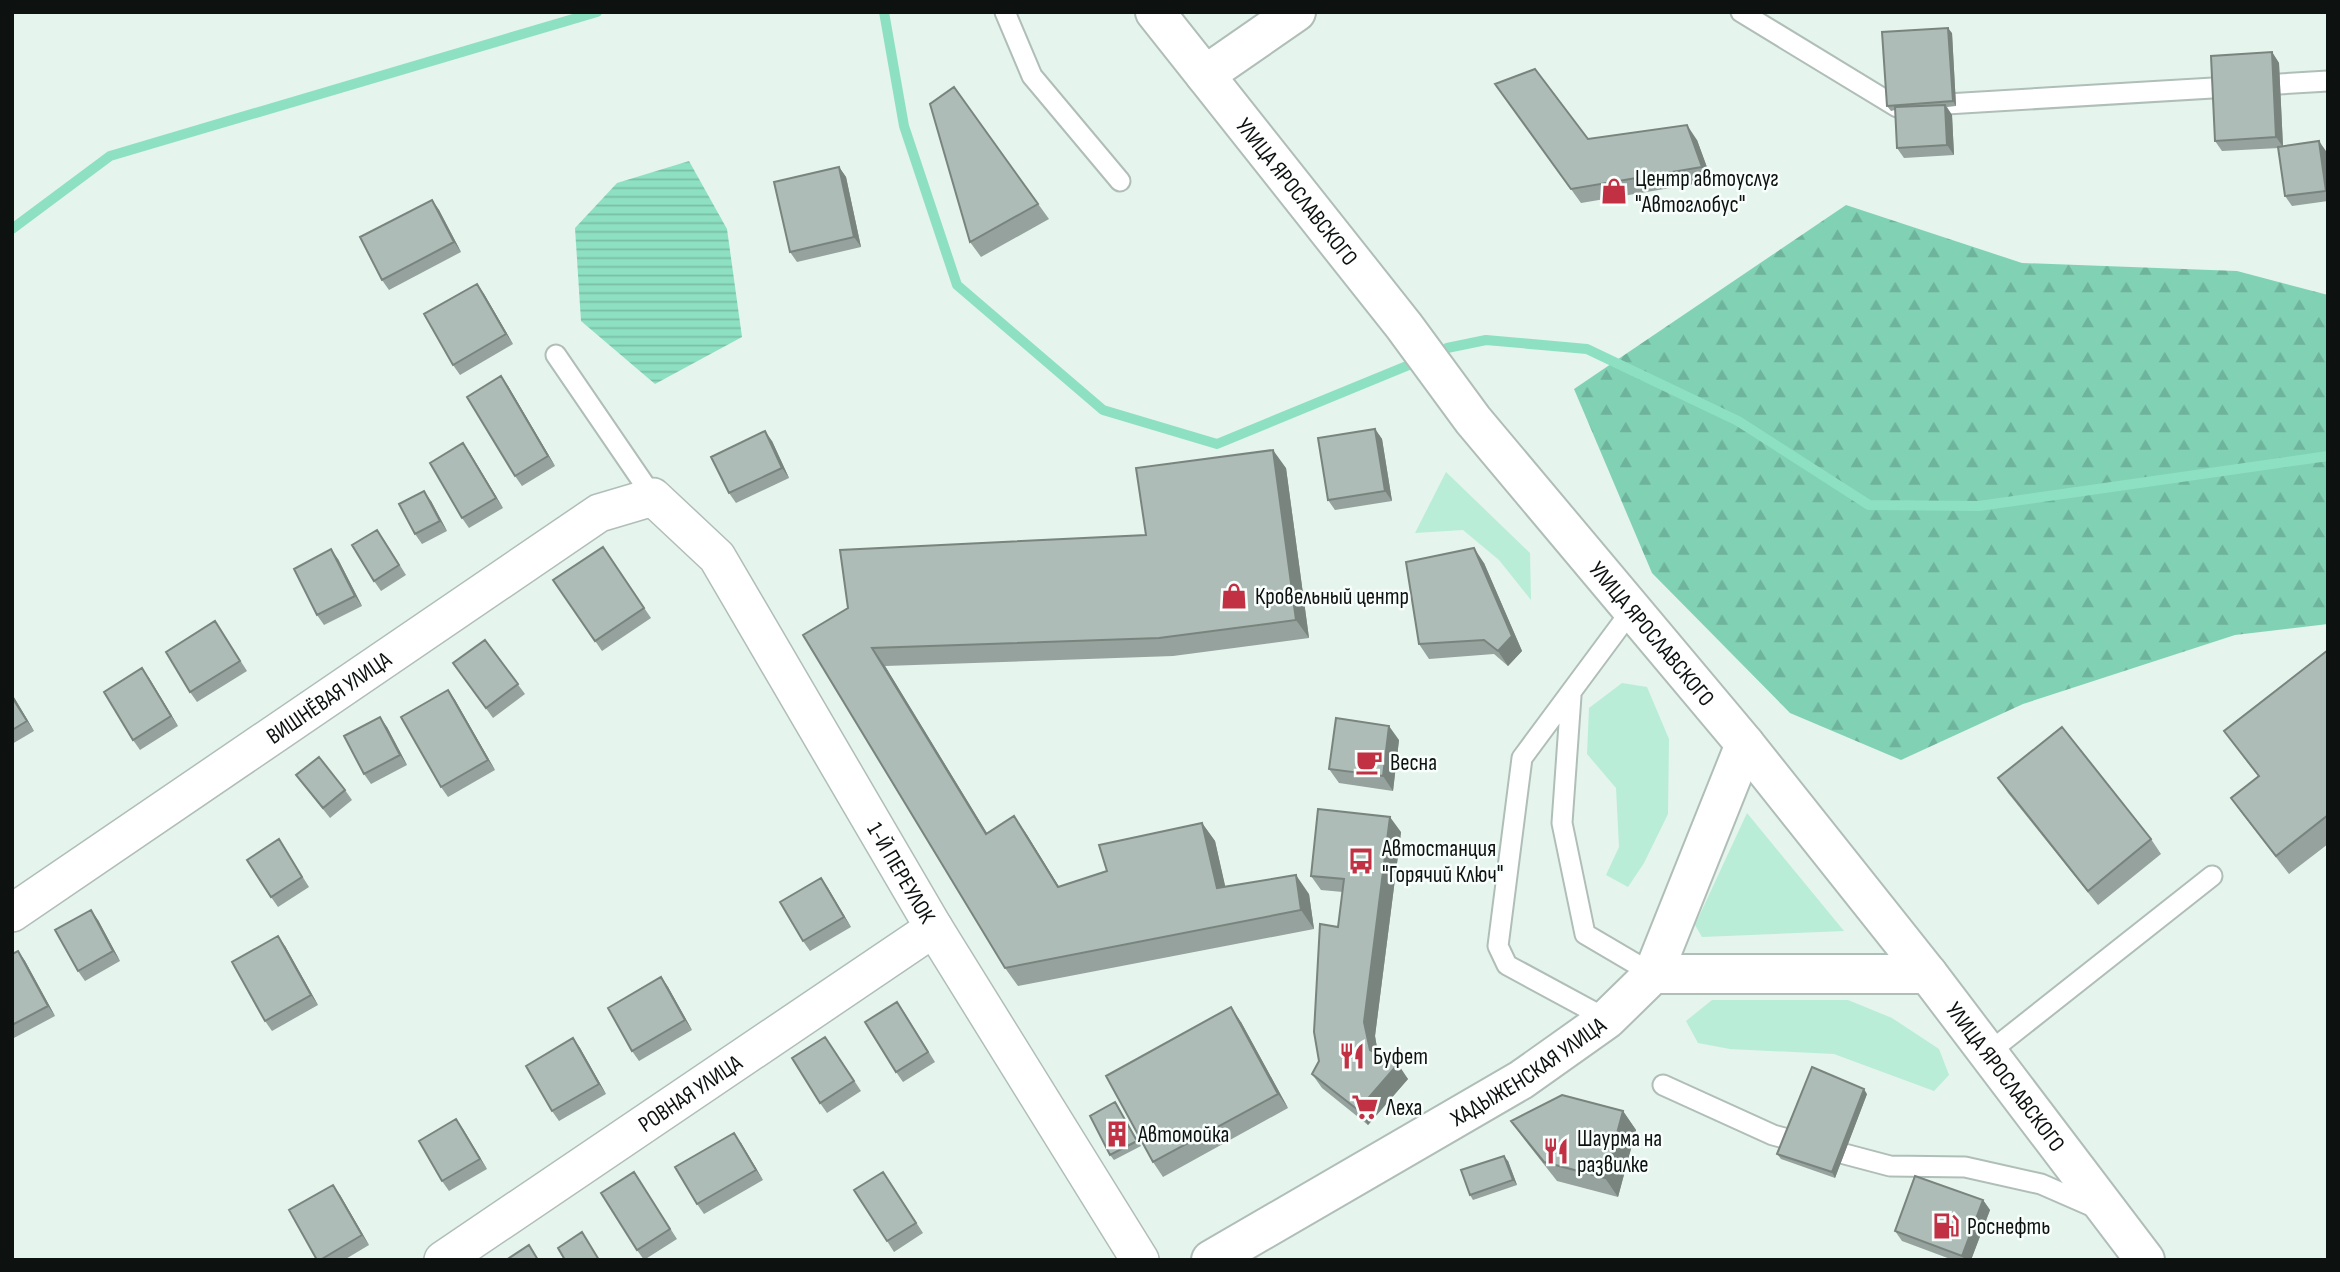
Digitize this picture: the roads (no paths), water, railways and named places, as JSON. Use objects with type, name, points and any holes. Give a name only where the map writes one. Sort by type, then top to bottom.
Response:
[{"type":"main road","name":"УЛИЦА ЯРОСЛАВСКОГО","points":[[1155,12],[1404,326],[1474,420],[1631,611],[1745,744],[1928,974],[2145,1260]]},
{"type":"main road","points":[[1205,75],[1296,12]]},
{"type":"main road","name":"ХАДЫЖЕНСКАЯ УЛИЦА","points":[[1211,1260],[1521,1080],[1607,1019],[1653,974],[1745,744]]},
{"type":"main road","points":[[1653,974],[1928,974]]},
{"type":"street","name":"ВИШНЁВАЯ УЛИЦА","points":[[12,914],[599,513],[653,497]]},
{"type":"street","name":"1-Й ПЕРЕУЛОК","points":[[653,497],[717,557],[934,928],[1140,1260]]},
{"type":"street","name":"РОВНАЯ УЛИЦА","points":[[443,1260],[934,928]]},
{"type":"lane","points":[[1005,12],[1032,76],[1120,181]]},
{"type":"lane","points":[[1741,12],[1897,107],[2328,81]]},
{"type":"lane","points":[[555,355],[653,497]]},
{"type":"lane","points":[[1607,1019],[1507,964],[1498,946],[1522,758],[1571,696],[1631,611]]},
{"type":"lane","points":[[1571,696],[1562,823],[1585,934],[1653,974]]},
{"type":"lane","points":[[1988,1053],[2212,876]]},
{"type":"lane","points":[[1663,1085],[1773,1135],[1890,1166],[1965,1167],[2041,1184],[2108,1213]]},
{"type":"waterway","points":[[12,229],[110,156],[597,12]]},
{"type":"waterway","points":[[884,12],[904,126],[957,285],[1103,410],[1217,444],[1409,365]]},
{"type":"waterway","points":[[1447,348],[1486,340],[1587,349],[1738,421],[1869,505],[1979,506],[2328,456]]},
{"type":"place","name":"Центр автоуслуг \"Автоглобус\"","points":[[1614,191]]},
{"type":"place","name":"Кровельный центр","points":[[1234,596]]},
{"type":"place","name":"Весна","points":[[1369,762]]},
{"type":"place","name":"Автостанция \"Горячий Ключ\"","points":[[1361,861]]},
{"type":"place","name":"Буфет","points":[[1352,1056]]},
{"type":"place","name":"Леха","points":[[1365,1107]]},
{"type":"place","name":"Автомойка","points":[[1117,1134]]},
{"type":"place","name":"Шаурма на развилке","points":[[1556,1151]]},
{"type":"place","name":"Роснефть","points":[[1946,1226]]}]
